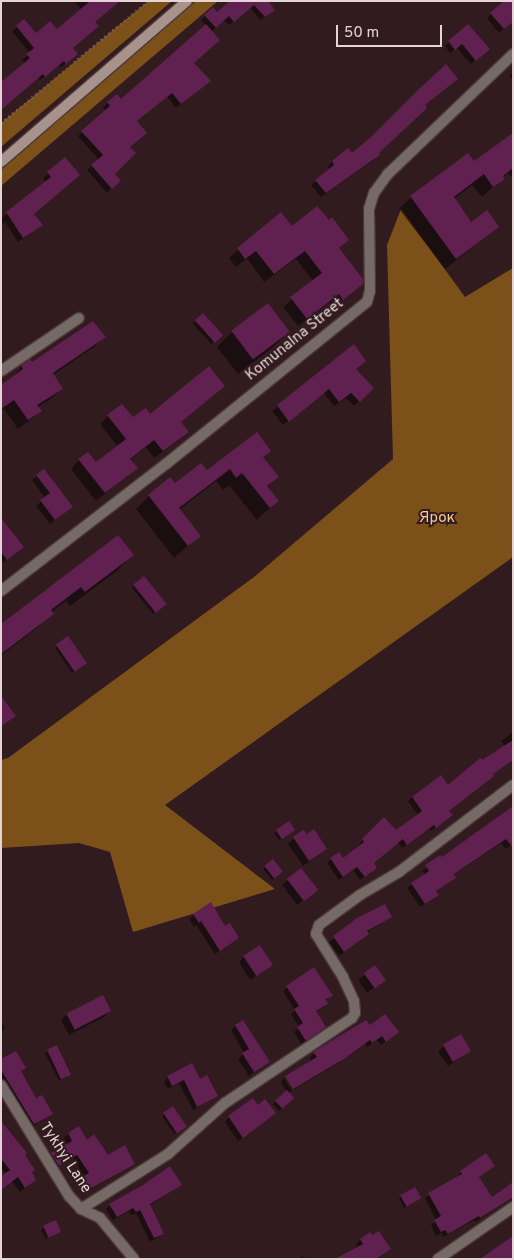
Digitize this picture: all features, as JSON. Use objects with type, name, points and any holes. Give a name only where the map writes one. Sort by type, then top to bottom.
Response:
[{"type":"main road","points":[[1,162],[187,1]]},
{"type":"street","name":"Komunalna Street","points":[[1,591],[166,464],[367,302],[370,291],[369,209],[374,193],[388,174],[513,54]]},
{"type":"street","points":[[1,372],[79,318]]},
{"type":"street","points":[[81,1209],[168,1154],[226,1103],[352,1018],[355,1013],[354,1000],[343,977],[316,934],[319,925],[360,895],[399,872],[513,785]]},
{"type":"street","name":"Tykhyi Lane","points":[[1,1085],[53,1172],[81,1209],[100,1218],[134,1259]]},
{"type":"street","points":[[438,1259],[513,1206]]},
{"type":"path","points":[[1,122],[148,1]]},
{"type":"green space","points":[[148,1],[172,1],[1,147],[1,123]]},
{"type":"green space","points":[[196,1],[218,1],[1,186],[1,170]]},
{"type":"green space","name":"Ярок","points":[[401,209],[465,297],[513,268],[513,557],[165,805],[275,889],[133,932],[110,852],[79,843],[1,848],[1,760],[8,758],[254,577],[393,459],[387,245]]},
{"type":"building","points":[[90,1],[120,1],[95,22],[99,26],[73,48],[78,54],[66,64],[64,61],[45,77],[43,74],[1,110],[1,82],[30,58],[26,54],[34,48],[16,26],[24,19],[36,33],[50,21],[57,29]]},
{"type":"building","points":[[230,1],[268,1],[275,10],[265,17],[254,5],[234,22],[229,16],[216,28],[204,15],[213,7],[217,12]]},
{"type":"building","points":[[504,1],[513,1],[513,22],[504,29],[490,13]]},
{"type":"building","points":[[206,24],[220,40],[194,63],[211,81],[181,104],[172,93],[137,121],[147,133],[130,147],[136,153],[115,174],[121,181],[112,189],[91,165],[103,155],[81,131],[110,106],[107,102],[117,94],[121,99]]},
{"type":"building","points":[[468,24],[490,49],[476,61],[462,44],[455,50],[448,41]]},
{"type":"building","points":[[446,64],[458,79],[425,105],[427,108],[379,153],[380,155],[326,193],[315,180],[334,165],[332,161],[348,148],[352,153],[372,136]]},
{"type":"building","points":[[513,133],[513,168],[503,176],[505,179],[493,187],[484,174],[454,197],[471,222],[487,210],[499,227],[456,259],[410,196],[468,153],[474,161]]},
{"type":"building","points":[[65,157],[80,175],[34,214],[43,225],[23,238],[6,212],[51,177],[47,172]]},
{"type":"building","points":[[317,206],[329,220],[332,217],[349,240],[339,248],[363,279],[363,284],[343,300],[339,294],[307,319],[290,297],[322,273],[305,251],[274,274],[256,251],[245,259],[237,248],[281,212],[292,226]]},
{"type":"building","points":[[268,303],[290,332],[253,359],[231,331]]},
{"type":"building","points":[[203,313],[223,335],[215,343],[195,320]]},
{"type":"building","points":[[93,321],[106,337],[53,373],[63,389],[37,405],[42,411],[28,420],[14,400],[1,409],[1,385],[23,369],[21,365],[30,359],[32,362]]},
{"type":"building","points":[[354,344],[366,361],[356,369],[374,388],[360,402],[351,393],[339,402],[329,389],[289,422],[277,405]]},
{"type":"building","points":[[209,366],[225,386],[181,422],[189,432],[163,451],[154,440],[130,459],[138,468],[105,493],[78,459],[88,452],[96,462],[126,439],[107,415],[122,404],[133,417],[146,408],[150,414]]},
{"type":"building","points":[[257,432],[271,451],[263,457],[279,477],[267,486],[279,501],[270,508],[242,473],[236,478],[230,469],[179,508],[201,536],[188,546],[148,495],[170,477],[175,483],[201,463],[207,470]]},
{"type":"building","points":[[44,469],[73,507],[55,520],[40,500],[50,493],[36,475]]},
{"type":"building","points":[[1,518],[24,547],[7,560],[1,552]]},
{"type":"building","points":[[118,535],[134,555],[85,592],[81,587],[51,610],[54,614],[1,654],[1,624]]},
{"type":"building","points":[[144,576],[167,604],[156,613],[133,585]]},
{"type":"building","points":[[68,636],[87,663],[75,672],[56,645]]},
{"type":"building","points":[[1,696],[16,716],[1,726]]},
{"type":"building","points":[[513,740],[513,760],[493,774],[494,776],[449,811],[453,815],[436,828],[434,825],[407,845],[403,839],[374,863],[377,868],[365,877],[357,867],[343,877],[330,858],[339,852],[343,858],[364,842],[362,839],[384,817],[396,830],[422,811],[412,797],[441,775],[448,785],[480,758],[482,760]]},
{"type":"building","points":[[513,806],[513,848],[506,839],[454,874],[456,878],[436,891],[439,895],[425,904],[411,883],[429,871],[425,865],[440,855],[442,857]]},
{"type":"building","points":[[289,821],[295,830],[282,839],[276,830]]},
{"type":"building","points":[[314,829],[327,849],[309,861],[293,837],[303,830],[307,834]]},
{"type":"building","points":[[273,859],[283,872],[274,878],[264,866]]},
{"type":"building","points":[[301,868],[318,890],[304,901],[287,879]]},
{"type":"building","points":[[211,902],[225,926],[230,923],[239,938],[220,951],[201,921],[199,923],[193,914]]},
{"type":"building","points":[[385,904],[392,917],[367,931],[369,934],[344,952],[333,936],[357,918]]},
{"type":"building","points":[[260,945],[273,965],[256,976],[243,956]]},
{"type":"building","points":[[375,965],[386,980],[375,989],[364,973]]},
{"type":"building","points":[[314,967],[333,996],[326,999],[328,1004],[316,1011],[326,1027],[306,1041],[297,1027],[303,1023],[294,1009],[299,1006],[286,986]]},
{"type":"building","points":[[103,995],[111,1011],[75,1030],[66,1014]]},
{"type":"building","points":[[385,1014],[399,1032],[386,1042],[382,1036],[372,1043],[370,1040],[344,1059],[293,1089],[285,1076],[317,1057],[313,1052],[366,1020],[370,1025]]},
{"type":"building","points":[[243,1020],[270,1062],[254,1072],[242,1053],[249,1049],[235,1025]]},
{"type":"building","points":[[461,1034],[471,1051],[453,1062],[443,1044]]},
{"type":"building","points":[[57,1045],[71,1075],[61,1080],[47,1050]]},
{"type":"building","points":[[16,1051],[26,1068],[21,1071],[36,1098],[42,1095],[53,1114],[34,1124],[1,1070],[1,1059]]},
{"type":"building","points":[[192,1063],[200,1079],[207,1075],[218,1096],[197,1107],[184,1080],[172,1086],[167,1076]]},
{"type":"building","points":[[287,1090],[294,1098],[282,1109],[275,1100]]},
{"type":"building","points":[[253,1098],[258,1105],[265,1099],[276,1113],[243,1138],[228,1116]]},
{"type":"building","points":[[173,1106],[187,1127],[177,1133],[163,1113]]},
{"type":"building","points":[[1,1121],[27,1153],[25,1155],[35,1170],[32,1172],[36,1180],[25,1188],[18,1177],[1,1190],[1,1176],[10,1170],[1,1159]]},
{"type":"building","points":[[79,1126],[87,1140],[94,1134],[108,1155],[125,1145],[135,1164],[88,1190],[80,1178],[89,1173],[77,1155],[59,1166],[51,1153],[72,1141],[68,1133]]},
{"type":"building","points":[[486,1153],[495,1166],[479,1177],[492,1197],[513,1182],[513,1197],[480,1218],[479,1216],[448,1234],[445,1230],[441,1232],[434,1220],[441,1216],[428,1193],[462,1174],[460,1171]]},
{"type":"building","points":[[170,1166],[182,1185],[150,1204],[164,1234],[154,1238],[140,1210],[136,1212],[133,1208],[117,1217],[109,1204],[143,1185]]},
{"type":"building","points":[[415,1187],[421,1198],[406,1207],[400,1195]]},
{"type":"building","points":[[56,1220],[61,1232],[48,1237],[43,1225]]},
{"type":"building","points":[[379,1231],[391,1249],[376,1259],[335,1259],[363,1244],[360,1239],[370,1232],[372,1235]]},
{"type":"building","points":[[513,1236],[513,1259],[480,1259]]}]
